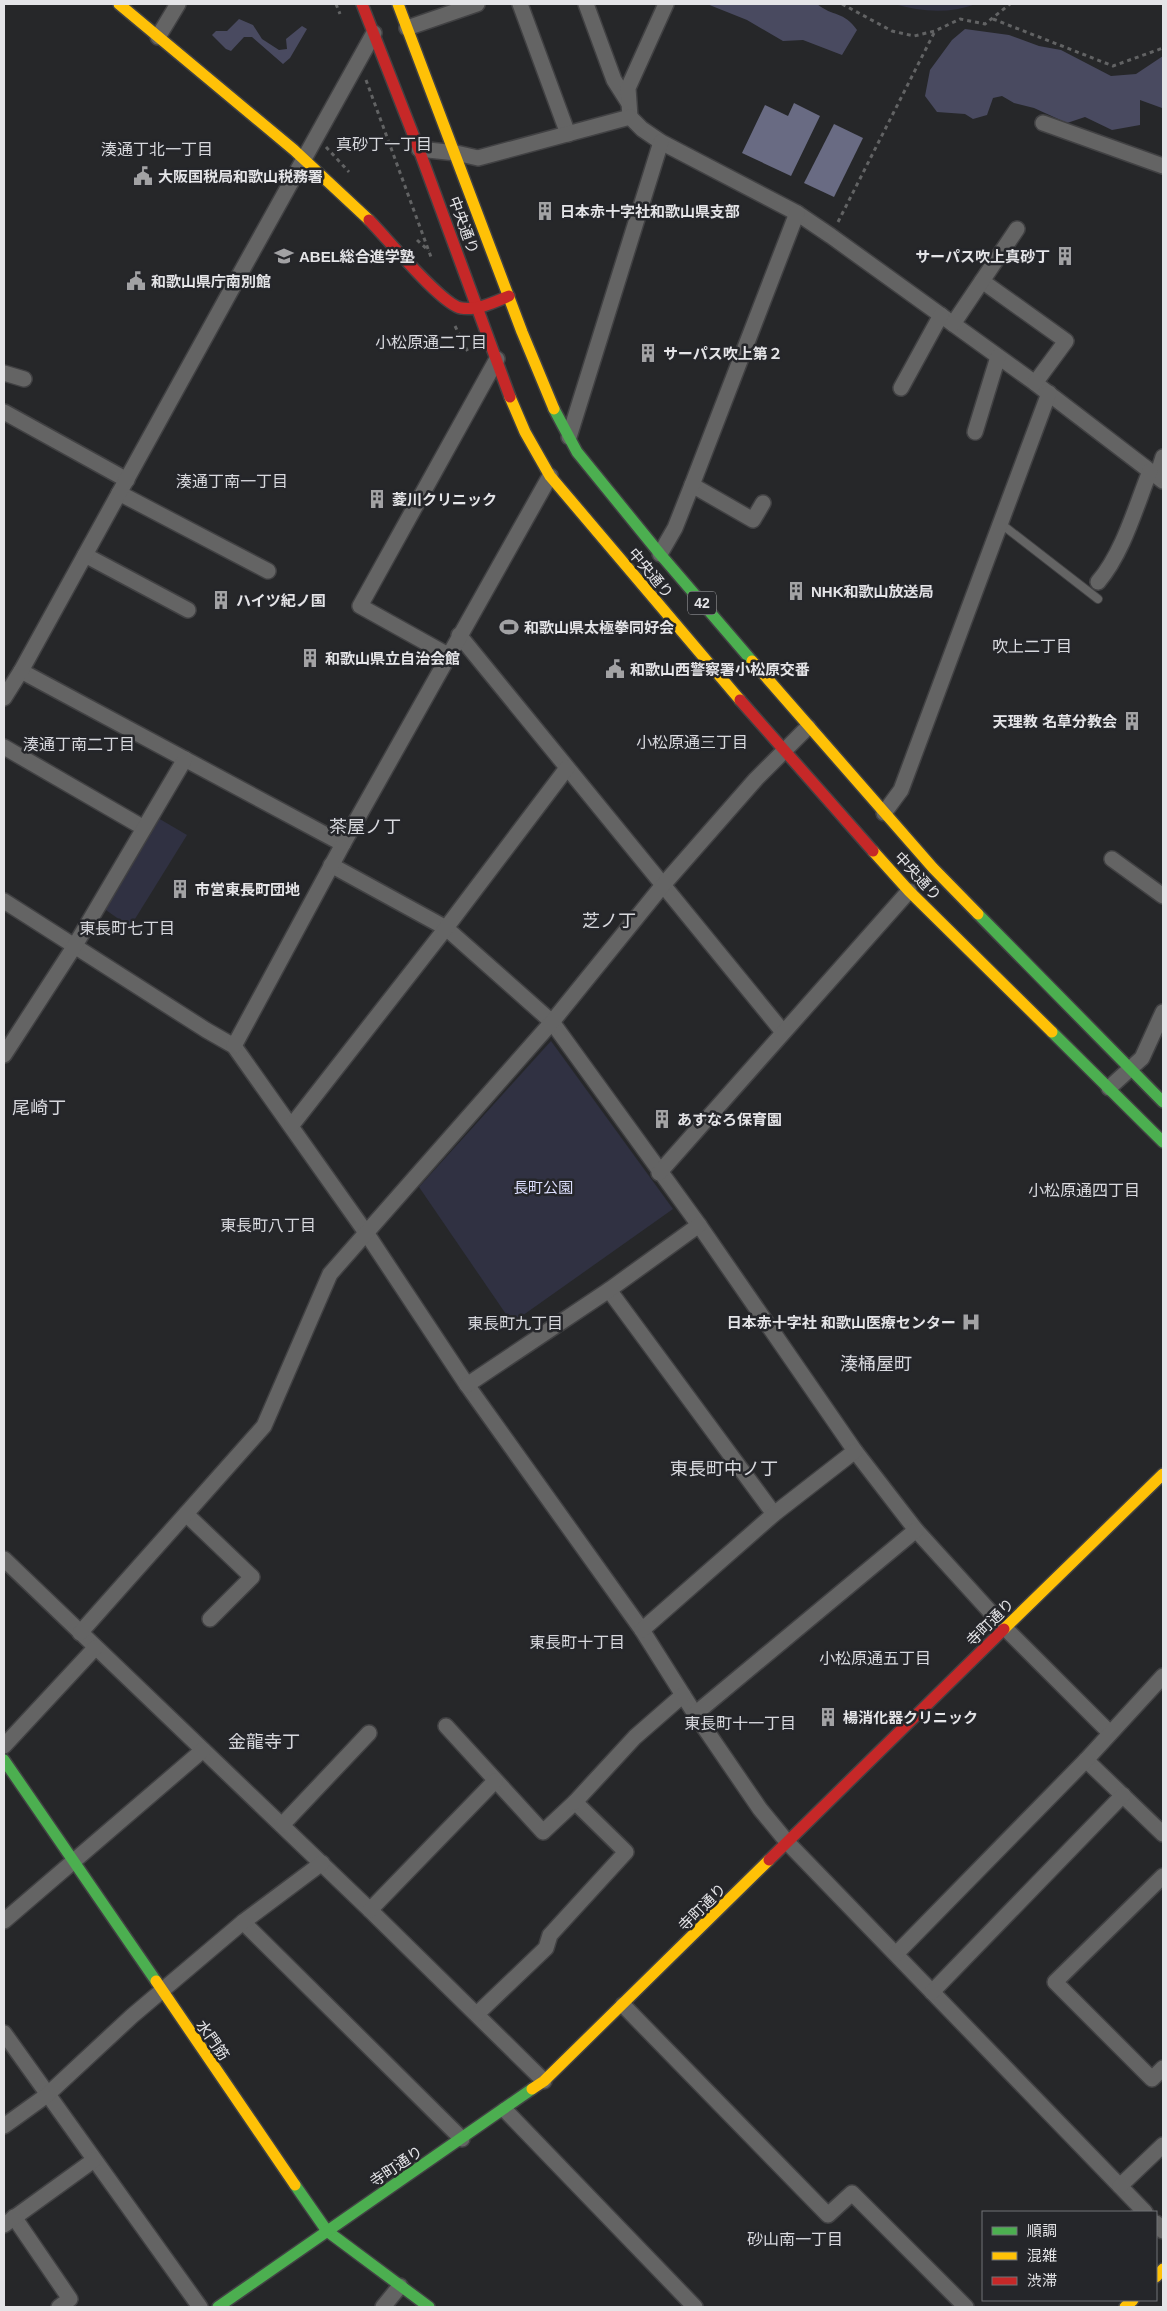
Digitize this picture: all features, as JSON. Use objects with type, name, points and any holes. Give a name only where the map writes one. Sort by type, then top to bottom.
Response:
[{"type":"main road","points":[[119,4],[303,157],[358,207],[440,295],[458,308],[478,307],[509,296]]},
{"type":"main road","name":"中央通り","points":[[362,4],[419,148],[525,433],[535,454],[550,476],[784,751],[909,891],[1163,1142]]},
{"type":"main road","name":"中央通り","points":[[398,4],[509,296],[553,408],[568,439],[660,554],[884,813],[940,874],[1163,1102]]},
{"type":"main road","name":"寺町通り","points":[[218,2307],[544,2081],[1163,1474]]},
{"type":"main road","name":"水門筋","points":[[4,1760],[327,2231],[429,2307]]},
{"type":"street","points":[[158,38],[178,4]]},
{"type":"street","points":[[408,28],[477,4]]},
{"type":"street","points":[[520,4],[568,134]]},
{"type":"street","points":[[586,4],[614,80],[628,102]]},
{"type":"street","points":[[666,4],[628,88],[630,117],[642,129],[661,142],[797,212],[1049,393],[1157,476]]},
{"type":"street","points":[[4,698],[21,671],[127,480],[303,157],[374,33]]},
{"type":"street","points":[[419,148],[478,158],[630,117]]},
{"type":"street","points":[[1043,123],[1163,166]]},
{"type":"street","points":[[568,439],[661,142]]},
{"type":"street","points":[[660,554],[675,528],[797,212]]},
{"type":"street","points":[[901,388],[947,320],[982,281],[1017,229]]},
{"type":"street","points":[[982,281],[1066,341],[1035,383]]},
{"type":"street","points":[[975,432],[998,356]]},
{"type":"street","points":[[448,655],[360,606],[497,360]]},
{"type":"street","points":[[4,373],[24,379]]},
{"type":"street","points":[[884,813],[901,790],[1049,393]]},
{"type":"street","points":[[4,412],[127,480]]},
{"type":"street","points":[[1098,582],[1107,572],[1125,532],[1157,476],[1163,456]]},
{"type":"street","points":[[234,1046],[331,865],[550,476]]},
{"type":"street","points":[[692,485],[753,520],[763,504]]},
{"type":"street","points":[[119,493],[268,572]]},
{"type":"street","points":[[85,555],[188,610]]},
{"type":"street","points":[[459,635],[783,1032]]},
{"type":"street","points":[[21,671],[343,844]]},
{"type":"street","points":[[80,1633],[264,1426],[330,1274],[552,1022],[663,884],[756,779],[808,727]]},
{"type":"street","points":[[4,747],[144,828]]},
{"type":"street","points":[[4,1055],[74,948],[185,759]]},
{"type":"street","points":[[292,1125],[446,928],[567,768]]},
{"type":"street","points":[[1112,859],[1163,896]]},
{"type":"street","points":[[331,865],[446,928],[552,1022],[699,1225],[855,1451],[916,1530],[1005,1628],[1110,1733]]},
{"type":"street","points":[[660,1173],[909,891]]},
{"type":"street","points":[[4,901],[74,948],[234,1046],[292,1125],[367,1234],[467,1385],[642,1630],[695,1714],[760,1809],[788,1843],[1144,2211]]},
{"type":"street","points":[[1109,1088],[1145,1053],[1163,1012]]},
{"type":"street","points":[[467,1385],[609,1290],[699,1225]]},
{"type":"street","points":[[609,1290],[774,1514]]},
{"type":"street","points":[[642,1630],[774,1514],[855,1451]]},
{"type":"street","points":[[186,1514],[252,1577],[210,1619]]},
{"type":"street","points":[[695,1714],[916,1530]]},
{"type":"street","points":[[4,1559],[322,1863],[544,2081]]},
{"type":"street","points":[[4,1746],[95,1648]]},
{"type":"street","points":[[896,1954],[1086,1760],[1163,1676]]},
{"type":"street","points":[[446,1726],[543,1832],[575,1802],[635,1737],[683,1695]]},
{"type":"street","points":[[282,1826],[369,1733]]},
{"type":"street","points":[[4,1920],[203,1750]]},
{"type":"street","points":[[1086,1760],[1163,1834]]},
{"type":"street","points":[[370,1910],[495,1781]]},
{"type":"street","points":[[932,1992],[1123,1796]]},
{"type":"street","points":[[477,2014],[546,1948],[550,1935],[626,1852],[575,1802]]},
{"type":"street","points":[[4,2126],[47,2095],[132,2016],[243,1922],[322,1863]]},
{"type":"street","points":[[1163,1876],[1055,1982],[1152,2079],[1163,2068]]},
{"type":"street","points":[[243,1922],[462,2139]]},
{"type":"street","points":[[623,2005],[828,2215],[852,2193],[966,2307]]},
{"type":"street","points":[[4,2033],[200,2307]]},
{"type":"street","points":[[504,2110],[695,2307]]},
{"type":"street","points":[[1120,2186],[1163,2145]]},
{"type":"street","points":[[59,2307],[70,2299],[9,2221],[94,2160]]},
{"type":"street","points":[[383,2307],[400,2286]]},
{"type":"lane","points":[[1000,523],[1098,600]]},
{"type":"path","points":[[336,4],[342,19]]},
{"type":"path","points":[[842,4],[892,31],[914,36],[935,31],[960,18],[985,24],[1010,4]]},
{"type":"path","points":[[992,18],[1113,66],[1163,48]]},
{"type":"path","points":[[831,236],[935,31]]},
{"type":"path","points":[[358,61],[432,260]]},
{"type":"path","points":[[360,86],[366,81]]},
{"type":"path","points":[[325,146],[350,172]]},
{"type":"path","points":[[416,238],[430,251]]},
{"type":"path","points":[[452,320],[468,353]]},
{"type":"green space","points":[[894,4],[976,4],[946,11],[935,11]]},
{"type":"green space","points":[[158,818],[187,835],[130,927],[103,908]]},
{"type":"green space","name":"長町公園","points":[[551,1041],[673,1209],[512,1323],[419,1187]]},
{"type":"shaded area","points":[[707,4],[817,4],[848,20],[857,30],[842,55],[803,40],[783,41],[747,20]]},
{"type":"shaded area","points":[[239,19],[253,25],[262,39],[279,50],[287,49],[286,39],[302,26],[307,29],[290,58],[283,64],[252,37],[244,37],[231,51],[226,49],[212,35],[216,31],[227,31]]},
{"type":"shaded area","points":[[965,29],[1009,35],[1039,46],[1061,50],[1111,76],[1136,74],[1163,56],[1163,110],[1140,100],[1140,125],[1112,130],[1085,117],[1067,123],[1034,108],[1014,103],[1002,96],[993,98],[987,115],[973,119],[965,114],[937,112],[925,96],[930,70],[952,40]]},
{"type":"shaded area","points":[[794,103],[820,116],[791,176],[742,153],[765,105],[788,116]]},
{"type":"shaded area","points":[[834,124],[863,138],[834,197],[804,183]]},
{"type":"traffic: fast","points":[[554,409],[577,452],[660,554],[752,661]]},
{"type":"traffic: fast","points":[[978,914],[1163,1102]]},
{"type":"traffic: fast","points":[[1052,1032],[1163,1142]]},
{"type":"traffic: fast","points":[[4,1760],[156,1981]]},
{"type":"traffic: fast","points":[[218,2307],[532,2089]]},
{"type":"traffic: fast","points":[[295,2185],[327,2231],[429,2307]]},
{"type":"traffic: slow","points":[[119,4],[294,150],[369,220]]},
{"type":"traffic: slow","points":[[398,4],[522,332],[554,409]]},
{"type":"traffic: slow","points":[[510,397],[525,432],[550,476],[740,700]]},
{"type":"traffic: slow","points":[[752,661],[933,868],[978,914]]},
{"type":"traffic: slow","points":[[873,851],[909,891],[1052,1032]]},
{"type":"traffic: slow","points":[[1004,1629],[1163,1474]]},
{"type":"traffic: slow","points":[[532,2089],[544,2081],[769,1860]]},
{"type":"traffic: slow","points":[[156,1981],[295,2185]]},
{"type":"traffic: slow","points":[[1157,2276],[1163,2269]]},
{"type":"traffic: slow","points":[[1125,2307],[1132,2301]]},
{"type":"traffic: jam","points":[[362,4],[418,147],[510,397]]},
{"type":"traffic: jam","points":[[369,220],[414,269],[452,304],[467,309],[485,305],[509,296]]},
{"type":"traffic: jam","points":[[740,700],[873,851]]},
{"type":"traffic: jam","points":[[769,1860],[1004,1629]]},
{"type":"place","name":"大阪国税局和歌山税務署","points":[[143,176]]},
{"type":"place","name":"日本赤十字社和歌山県支部","points":[[545,211]]},
{"type":"place","name":"ABEL総合進学塾","points":[[284,256]]},
{"type":"place","name":"サーパス吹上真砂丁","points":[[1065,256]]},
{"type":"place","name":"和歌山県庁南別館","points":[[136,281]]},
{"type":"place","name":"サーパス吹上第２","points":[[648,353]]},
{"type":"place","name":"菱川クリニック","points":[[377,499]]},
{"type":"place","name":"NHK和歌山放送局","points":[[796,591]]},
{"type":"place","name":"ハイツ紀ノ国","points":[[221,600]]},
{"type":"place","name":"和歌山県太極拳同好会","points":[[509,627]]},
{"type":"place","name":"和歌山県立自治会館","points":[[310,658]]},
{"type":"place","name":"和歌山西警察署小松原交番","points":[[615,669]]},
{"type":"place","name":"天理教 名草分教会","points":[[1132,721]]},
{"type":"place","name":"市営東長町団地","points":[[180,889]]},
{"type":"place","name":"あすなろ保育園","points":[[662,1119]]},
{"type":"place","name":"日本赤十字社 和歌山医療センター","points":[[971,1322]]},
{"type":"place","name":"楊消化器クリニック","points":[[828,1717]]},
{"type":"district","name":"真砂丁一丁目","points":[[384,144]]},
{"type":"district","name":"湊通丁北一丁目","points":[[157,149]]},
{"type":"district","name":"小松原通二丁目","points":[[431,342]]},
{"type":"district","name":"湊通丁南一丁目","points":[[232,481]]},
{"type":"district","name":"吹上二丁目","points":[[1032,646]]},
{"type":"district","name":"小松原通三丁目","points":[[692,742]]},
{"type":"district","name":"湊通丁南二丁目","points":[[79,744]]},
{"type":"district","name":"茶屋ノ丁","points":[[365,827]]},
{"type":"district","name":"芝ノ丁","points":[[609,921]]},
{"type":"district","name":"東長町七丁目","points":[[127,928]]},
{"type":"district","name":"尾崎丁","points":[[39,1108]]},
{"type":"district","name":"小松原通四丁目","points":[[1084,1190]]},
{"type":"district","name":"東長町八丁目","points":[[268,1225]]},
{"type":"district","name":"東長町九丁目","points":[[515,1323]]},
{"type":"district","name":"湊桶屋町","points":[[876,1364]]},
{"type":"district","name":"東長町中ノ丁","points":[[724,1469]]},
{"type":"district","name":"東長町十丁目","points":[[577,1642]]},
{"type":"district","name":"小松原通五丁目","points":[[875,1658]]},
{"type":"district","name":"東長町十一丁目","points":[[740,1723]]},
{"type":"district","name":"金龍寺丁","points":[[264,1742]]},
{"type":"district","name":"砂山南一丁目","points":[[795,2239]]}]
